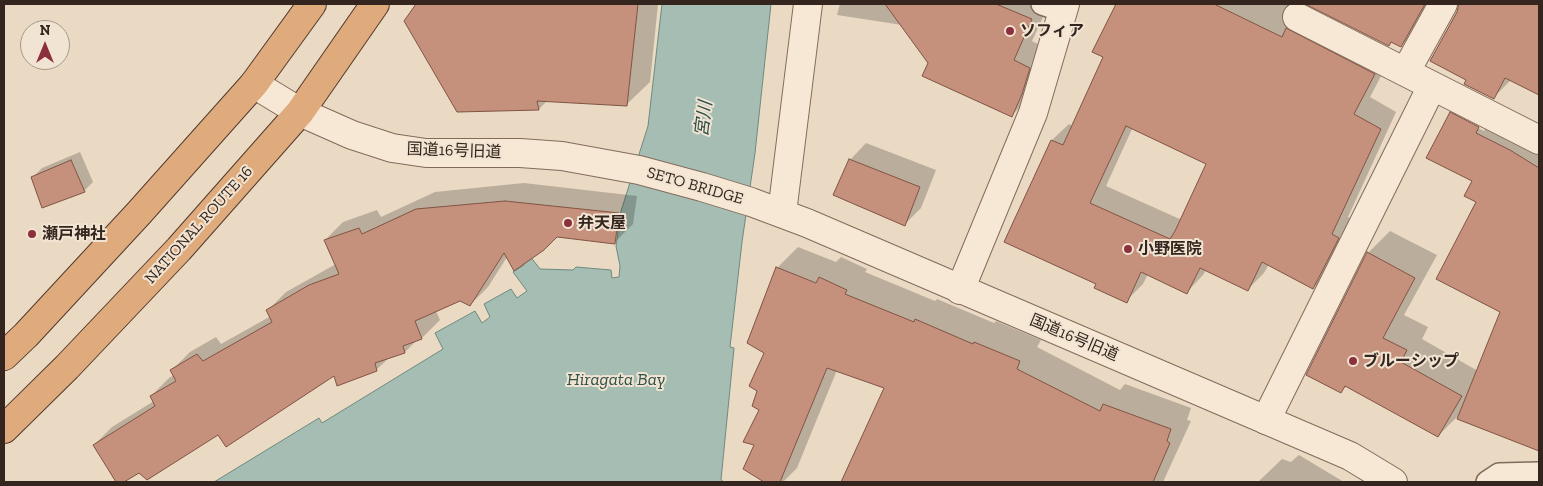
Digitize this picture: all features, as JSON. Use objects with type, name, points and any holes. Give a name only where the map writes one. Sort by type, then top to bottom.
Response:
[{"type":"highway","points":[[4,356],[26,335],[132,220],[254,84],[312,4]]},
{"type":"highway","name":"NATIONAL ROUTE 16","points":[[4,429],[67,367],[179,249],[300,112],[375,4]]},
{"type":"street","points":[[782,213],[808,4]]},
{"type":"street","points":[[1406,71],[1443,4]]},
{"type":"street","points":[[960,290],[1033,113],[1057,6]]},
{"type":"street","points":[[1297,17],[1539,140]]},
{"type":"street","name":"国道16号旧道","points":[[254,84],[300,112],[352,135],[392,148],[426,152],[520,153],[562,156],[639,170]]},
{"type":"street","points":[[1266,420],[1432,86]]},
{"type":"street","name":"SETO BRIDGE","points":[[639,170],[702,186],[752,202]]},
{"type":"street","name":"国道16号旧道","points":[[752,202],[782,213],[1350,456],[1393,482]]},
{"type":"lane","points":[[1487,482],[1499,474],[1539,473]]},
{"type":"water","name":"Hiragata Bay","points":[[662,4],[771,4],[755,153],[742,242],[730,347],[734,348],[721,480],[724,482],[214,482],[319,418],[322,423],[443,349],[435,333],[475,311],[482,323],[490,317],[484,304],[511,289],[517,298],[527,291],[513,272],[524,265],[512,246],[519,242],[540,269],[573,270],[576,267],[611,270],[612,278],[619,277],[620,266],[616,246],[621,211],[648,126]]},
{"type":"building","points":[[416,4],[638,4],[627,106],[537,101],[539,110],[457,112],[404,21]]},
{"type":"building","points":[[885,4],[996,4],[1032,19],[1014,60],[1030,68],[1012,117],[922,76],[928,63]]},
{"type":"building","points":[[1116,4],[1214,4],[1282,37],[1286,28],[1375,74],[1354,114],[1381,129],[1332,234],[1339,238],[1313,289],[1262,262],[1248,291],[1200,268],[1187,294],[1141,272],[1127,303],[1094,288],[1096,284],[1004,242],[1051,140],[1063,145],[1103,57],[1092,52]],"holes":[[[1126,126],[1206,164],[1170,239],[1090,203]]]},
{"type":"building","points":[[1305,4],[1425,4],[1401,47],[1391,42],[1389,46]]},
{"type":"building","points":[[1459,4],[1539,4],[1539,95],[1505,78],[1494,99],[1464,84],[1466,80],[1430,61],[1457,12]]},
{"type":"building","points":[[1450,112],[1479,127],[1476,133],[1510,150],[1539,168],[1539,451],[1457,419],[1500,312],[1436,279],[1476,202],[1464,196],[1472,181],[1426,158]]},
{"type":"building","points":[[849,159],[920,187],[905,226],[833,195]]},
{"type":"building","points":[[71,160],[85,192],[42,208],[31,177]]},
{"type":"building","points":[[505,201],[619,213],[615,244],[557,237],[544,250],[514,271],[504,253],[470,306],[460,301],[415,321],[422,339],[403,346],[405,353],[375,363],[377,371],[337,386],[334,376],[226,447],[218,435],[147,480],[139,473],[124,482],[116,482],[93,445],[155,406],[150,396],[176,381],[170,370],[197,354],[203,361],[272,322],[266,310],[309,285],[339,274],[324,240],[359,228],[362,234],[416,209]]},
{"type":"building","points":[[1367,252],[1415,278],[1383,338],[1407,350],[1401,362],[1462,396],[1438,437],[1345,386],[1341,393],[1306,375]]},
{"type":"building","points":[[776,267],[816,283],[819,277],[847,290],[845,294],[914,322],[915,319],[973,344],[974,342],[1020,361],[1017,369],[1100,411],[1103,404],[1171,429],[1167,441],[1170,443],[1153,482],[841,482],[884,388],[827,368],[780,482],[764,482],[743,469],[754,445],[743,442],[759,410],[752,406],[757,391],[749,386],[764,353],[747,343]]},
{"type":"place","name":"ソフィア","points":[[1010,31]]},
{"type":"place","name":"弁天屋","points":[[568,223]]},
{"type":"place","name":"瀬戸神社","points":[[32,234]]},
{"type":"place","name":"小野医院","points":[[1128,249]]},
{"type":"place","name":"ブルーシップ","points":[[1353,361]]},
{"type":"water label","name":"宮川","points":[[704,119]]}]
